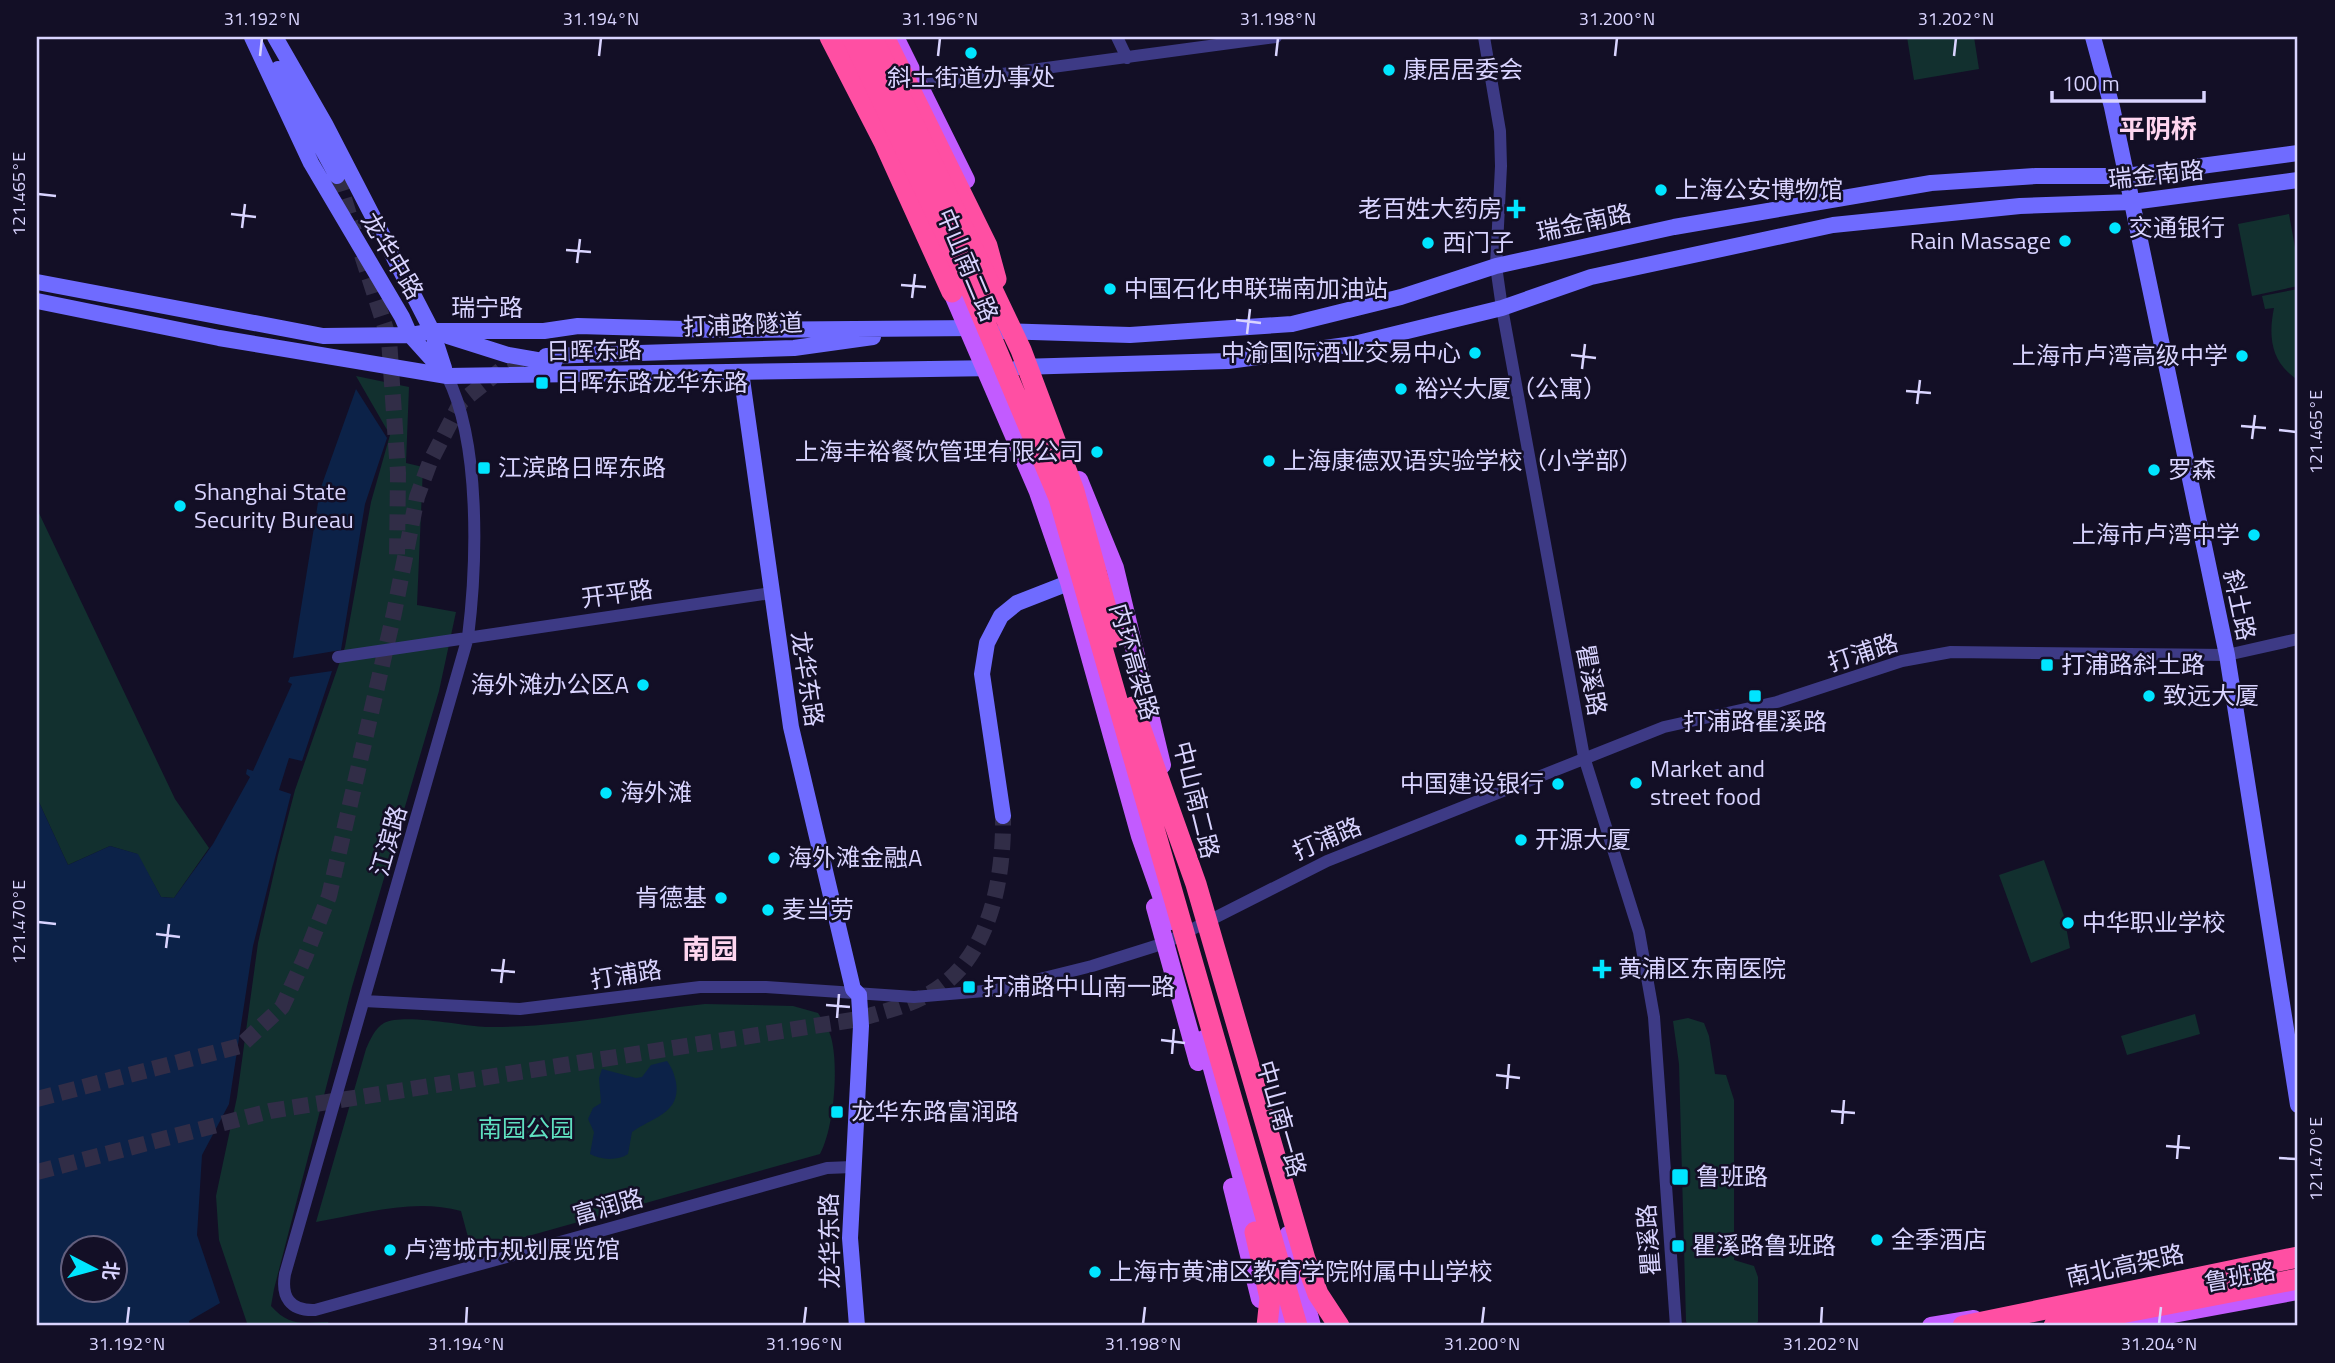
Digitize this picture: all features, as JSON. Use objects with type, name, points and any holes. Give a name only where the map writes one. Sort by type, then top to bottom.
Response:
[{"type":"highway","points":[[830,37],[952,292]]},
{"type":"highway","name":"内环高架路","points":[[852,37],[961,266],[1059,498],[1297,1326]]},
{"type":"highway","name":"内环高架路","points":[[872,37],[1021,350],[1074,491],[1181,883],[1311,1326]]},
{"type":"highway","points":[[884,37],[979,229],[998,284]]},
{"type":"highway","points":[[1133,707],[1196,884],[1305,1259],[1318,1294],[1339,1326]]},
{"type":"highway","points":[[1172,890],[1183,970],[1266,1278],[1269,1298],[1267,1326]]},
{"type":"highway","name":"南北高架路","points":[[1963,1326],[2298,1257]]},
{"type":"highway","name":"南北高架路","points":[[2054,1326],[2298,1279]]},
{"type":"main road","name":"龙华中路","points":[[252,37],[311,163],[410,335],[447,376]]},
{"type":"main road","points":[[259,37],[337,176]]},
{"type":"main road","name":"龙华中路","points":[[275,37],[325,124],[432,331],[447,376]]},
{"type":"main road","points":[[821,37],[900,199],[952,292]]},
{"type":"main road","name":"中山南二路","points":[[842,37],[1038,492],[1069,582],[1140,835],[1148,881],[1170,940],[1282,1326]]},
{"type":"main road","name":"中山南二路","points":[[872,37],[1023,333],[1115,568],[1202,926],[1220,943],[1328,1326]]},
{"type":"main road","name":"中山南二路","points":[[895,37],[999,253],[998,284]]},
{"type":"main road","name":"斜土路","points":[[2093,37],[2132,202],[2227,656],[2298,1105]]},
{"type":"main road","name":"瑞金南路","points":[[967,327],[1023,333],[1130,335],[1292,324],[1401,297],[1496,266],[1674,227],[1931,183],[2036,176],[2126,176],[2298,153]]},
{"type":"main road","name":"瑞金南路","points":[[985,369],[1228,361],[1354,344],[1502,308],[1591,277],[1833,225],[2020,206],[2132,202],[2298,180]]},
{"type":"main road","name":"瑞宁路","points":[[37,282],[323,336],[410,335],[432,331],[544,331],[578,326],[720,330],[942,328]]},
{"type":"main road","points":[[37,301],[219,338],[447,376]]},
{"type":"main road","points":[[942,328],[967,327]]},
{"type":"main road","name":"打浦路隧道","points":[[545,356],[793,348],[942,328]]},
{"type":"main road","name":"日晖东路","points":[[432,331],[508,355],[551,363],[726,362],[741,372]]},
{"type":"main road","name":"日晖东路","points":[[472,344],[497,345],[544,331]]},
{"type":"main road","name":"日晖东路","points":[[447,376],[985,369]]},
{"type":"main road","name":"龙华东路","points":[[741,372],[791,727],[861,1027],[840,1263],[847,1326]]},
{"type":"main road","points":[[1003,816],[982,674],[987,643],[1001,616],[1017,603],[1069,582],[1115,568]]},
{"type":"main road","name":"中山南一路","points":[[1202,926],[1311,1326]]},
{"type":"main road","name":"中山南二路","points":[[1170,940],[1267,1326]]},
{"type":"main road","name":"龙华东路","points":[[847,1166],[850,1262],[857,1326]]},
{"type":"main road","name":"鲁班路","points":[[1931,1326],[2298,1247]]},
{"type":"main road","name":"鲁班路","points":[[2108,1326],[2298,1291]]},
{"type":"street","points":[[1117,37],[1128,58]]},
{"type":"street","points":[[920,85],[1276,37]]},
{"type":"street","name":"瞿溪路","points":[[1485,37],[1500,131],[1496,266],[1502,308],[1584,757],[1639,932],[1654,1017],[1676,1326]]},
{"type":"street","name":"江滨路","points":[[295,1308],[284,1293],[285,1274],[468,637],[475,563],[473,498],[464,438],[447,376]]},
{"type":"street","name":"开平路","points":[[338,657],[772,593]]},
{"type":"street","name":"打浦路","points":[[365,1001],[520,1009],[700,986],[950,997],[996,990],[1082,969],[1170,940],[1327,861],[1664,727],[1777,702],[1902,661],[1951,652],[2227,656],[2298,639]]},
{"type":"street","name":"富润路","points":[[295,1308],[315,1310],[827,1168],[847,1166]]},
{"type":"green space","points":[[1907,37],[1974,37],[1979,69],[1914,80]]},
{"type":"green space","points":[[2289,214],[2298,264],[2298,286],[2252,296],[2238,224]]},
{"type":"green space","points":[[2298,289],[2298,380],[2282,366],[2277,357],[2271,329],[2274,308],[2265,309],[2262,296]]},
{"type":"green space","points":[[356,376],[409,387],[406,463],[423,467],[417,605],[456,612],[439,691],[352,987],[271,1306],[291,1321],[328,1322],[330,1326],[248,1326],[219,1240],[216,1196],[237,1097],[258,943],[278,855],[295,790],[345,647],[371,502],[390,435]]},
{"type":"green space","points":[[37,509],[175,799],[209,848],[174,898],[161,897],[137,854],[110,846],[68,865],[37,798]]},
{"type":"green space","points":[[2044,860],[2064,916],[2070,948],[2031,963],[1999,875]]},
{"type":"green space","name":"南园公园","points":[[705,1004],[793,1006],[818,1013],[830,1034],[835,1064],[832,1113],[820,1154],[472,1252],[461,1211],[443,1207],[389,1209],[316,1222],[366,1049],[375,1031],[384,1023],[405,1019],[513,1027]]},
{"type":"green space","points":[[2195,1014],[2200,1034],[2127,1055],[2121,1036]]},
{"type":"green space","points":[[1688,1018],[1704,1023],[1709,1036],[1715,1074],[1726,1075],[1734,1100],[1734,1260],[1754,1266],[1758,1277],[1758,1322],[1752,1326],[1688,1326],[1686,1321],[1679,1064],[1673,1021]]},
{"type":"water","points":[[356,389],[387,438],[365,504],[341,650],[293,658],[320,490]]},
{"type":"water","points":[[332,671],[302,761],[289,758],[279,790],[291,794],[253,946],[229,1104],[202,1155],[197,1235],[220,1303],[189,1321],[190,1326],[37,1326],[37,798],[68,865],[110,846],[138,854],[161,897],[174,898],[213,844],[250,777],[246,774],[247,769],[253,771],[292,684],[288,682],[290,677]]},
{"type":"water","points":[[667,1061],[676,1082],[674,1101],[670,1107],[632,1132],[628,1154],[609,1159],[590,1154],[594,1132],[588,1119],[593,1108],[601,1103],[599,1078],[602,1069],[636,1078],[642,1077],[651,1065]]},
{"type":"tunnel","points":[[337,176],[354,231]]},
{"type":"tunnel","points":[[362,255],[389,339],[398,473],[397,558]]},
{"type":"tunnel","points":[[37,1099],[240,1046],[282,1007],[329,896],[394,613],[417,497],[430,462],[461,402],[502,369],[536,359]]},
{"type":"tunnel","points":[[37,1172],[270,1111],[859,1019],[893,1009],[925,996],[947,982],[964,964],[978,942],[996,893],[1003,841],[1003,816]]},
{"type":"place","name":"斜土街道办事处","points":[[971,53]]},
{"type":"place","name":"康居居委会","points":[[1389,70]]},
{"type":"place","name":"上海公安博物馆","points":[[1661,190]]},
{"type":"place","name":"老百姓大药房","points":[[1516,209]]},
{"type":"place","name":"交通银行","points":[[2115,228]]},
{"type":"place","name":"Rain Massage","points":[[2065,241]]},
{"type":"place","name":"西门子","points":[[1428,243]]},
{"type":"place","name":"中国石化申联瑞南加油站","points":[[1110,289]]},
{"type":"place","name":"中渝国际酒业交易中心","points":[[1475,353]]},
{"type":"place","name":"上海市卢湾高级中学","points":[[2242,356]]},
{"type":"place","name":"日晖东路龙华东路","points":[[542,383]]},
{"type":"place","name":"裕兴大厦（公寓）","points":[[1401,389]]},
{"type":"place","name":"上海丰裕餐饮管理有限公司","points":[[1097,452]]},
{"type":"place","name":"上海康德双语实验学校（小学部）","points":[[1269,461]]},
{"type":"place","name":"江滨路日晖东路","points":[[484,468]]},
{"type":"place","name":"罗森","points":[[2154,470]]},
{"type":"place","name":"Shanghai State Security Bureau","points":[[180,506]]},
{"type":"place","name":"上海市卢湾中学","points":[[2254,535]]},
{"type":"place","name":"打浦路斜土路","points":[[2047,665]]},
{"type":"place","name":"海外滩办公区A","points":[[643,685]]},
{"type":"place","name":"打浦路瞿溪路","points":[[1755,696]]},
{"type":"place","name":"致远大厦","points":[[2149,696]]},
{"type":"place","name":"Market and street food","points":[[1636,783]]},
{"type":"place","name":"中国建设银行","points":[[1558,784]]},
{"type":"place","name":"海外滩","points":[[606,793]]},
{"type":"place","name":"开源大厦","points":[[1521,840]]},
{"type":"place","name":"海外滩金融A","points":[[774,858]]},
{"type":"place","name":"肯德基","points":[[721,898]]},
{"type":"place","name":"麦当劳","points":[[768,910]]},
{"type":"place","name":"中华职业学校","points":[[2068,923]]},
{"type":"place","name":"黄浦区东南医院","points":[[1602,969]]},
{"type":"place","name":"打浦路中山南一路","points":[[969,987]]},
{"type":"place","name":"龙华东路富润路","points":[[837,1112]]},
{"type":"place","name":"鲁班路","points":[[1680,1177]]},
{"type":"place","name":"全季酒店","points":[[1877,1240]]},
{"type":"place","name":"瞿溪路鲁班路","points":[[1678,1246]]},
{"type":"place","name":"卢湾城市规划展览馆","points":[[390,1250]]},
{"type":"place","name":"上海市黄浦区教育学院附属中山学校","points":[[1095,1272]]},
{"type":"district","name":"平阴桥","points":[[2158,129]]},
{"type":"district","name":"南园","points":[[710,949]]}]
